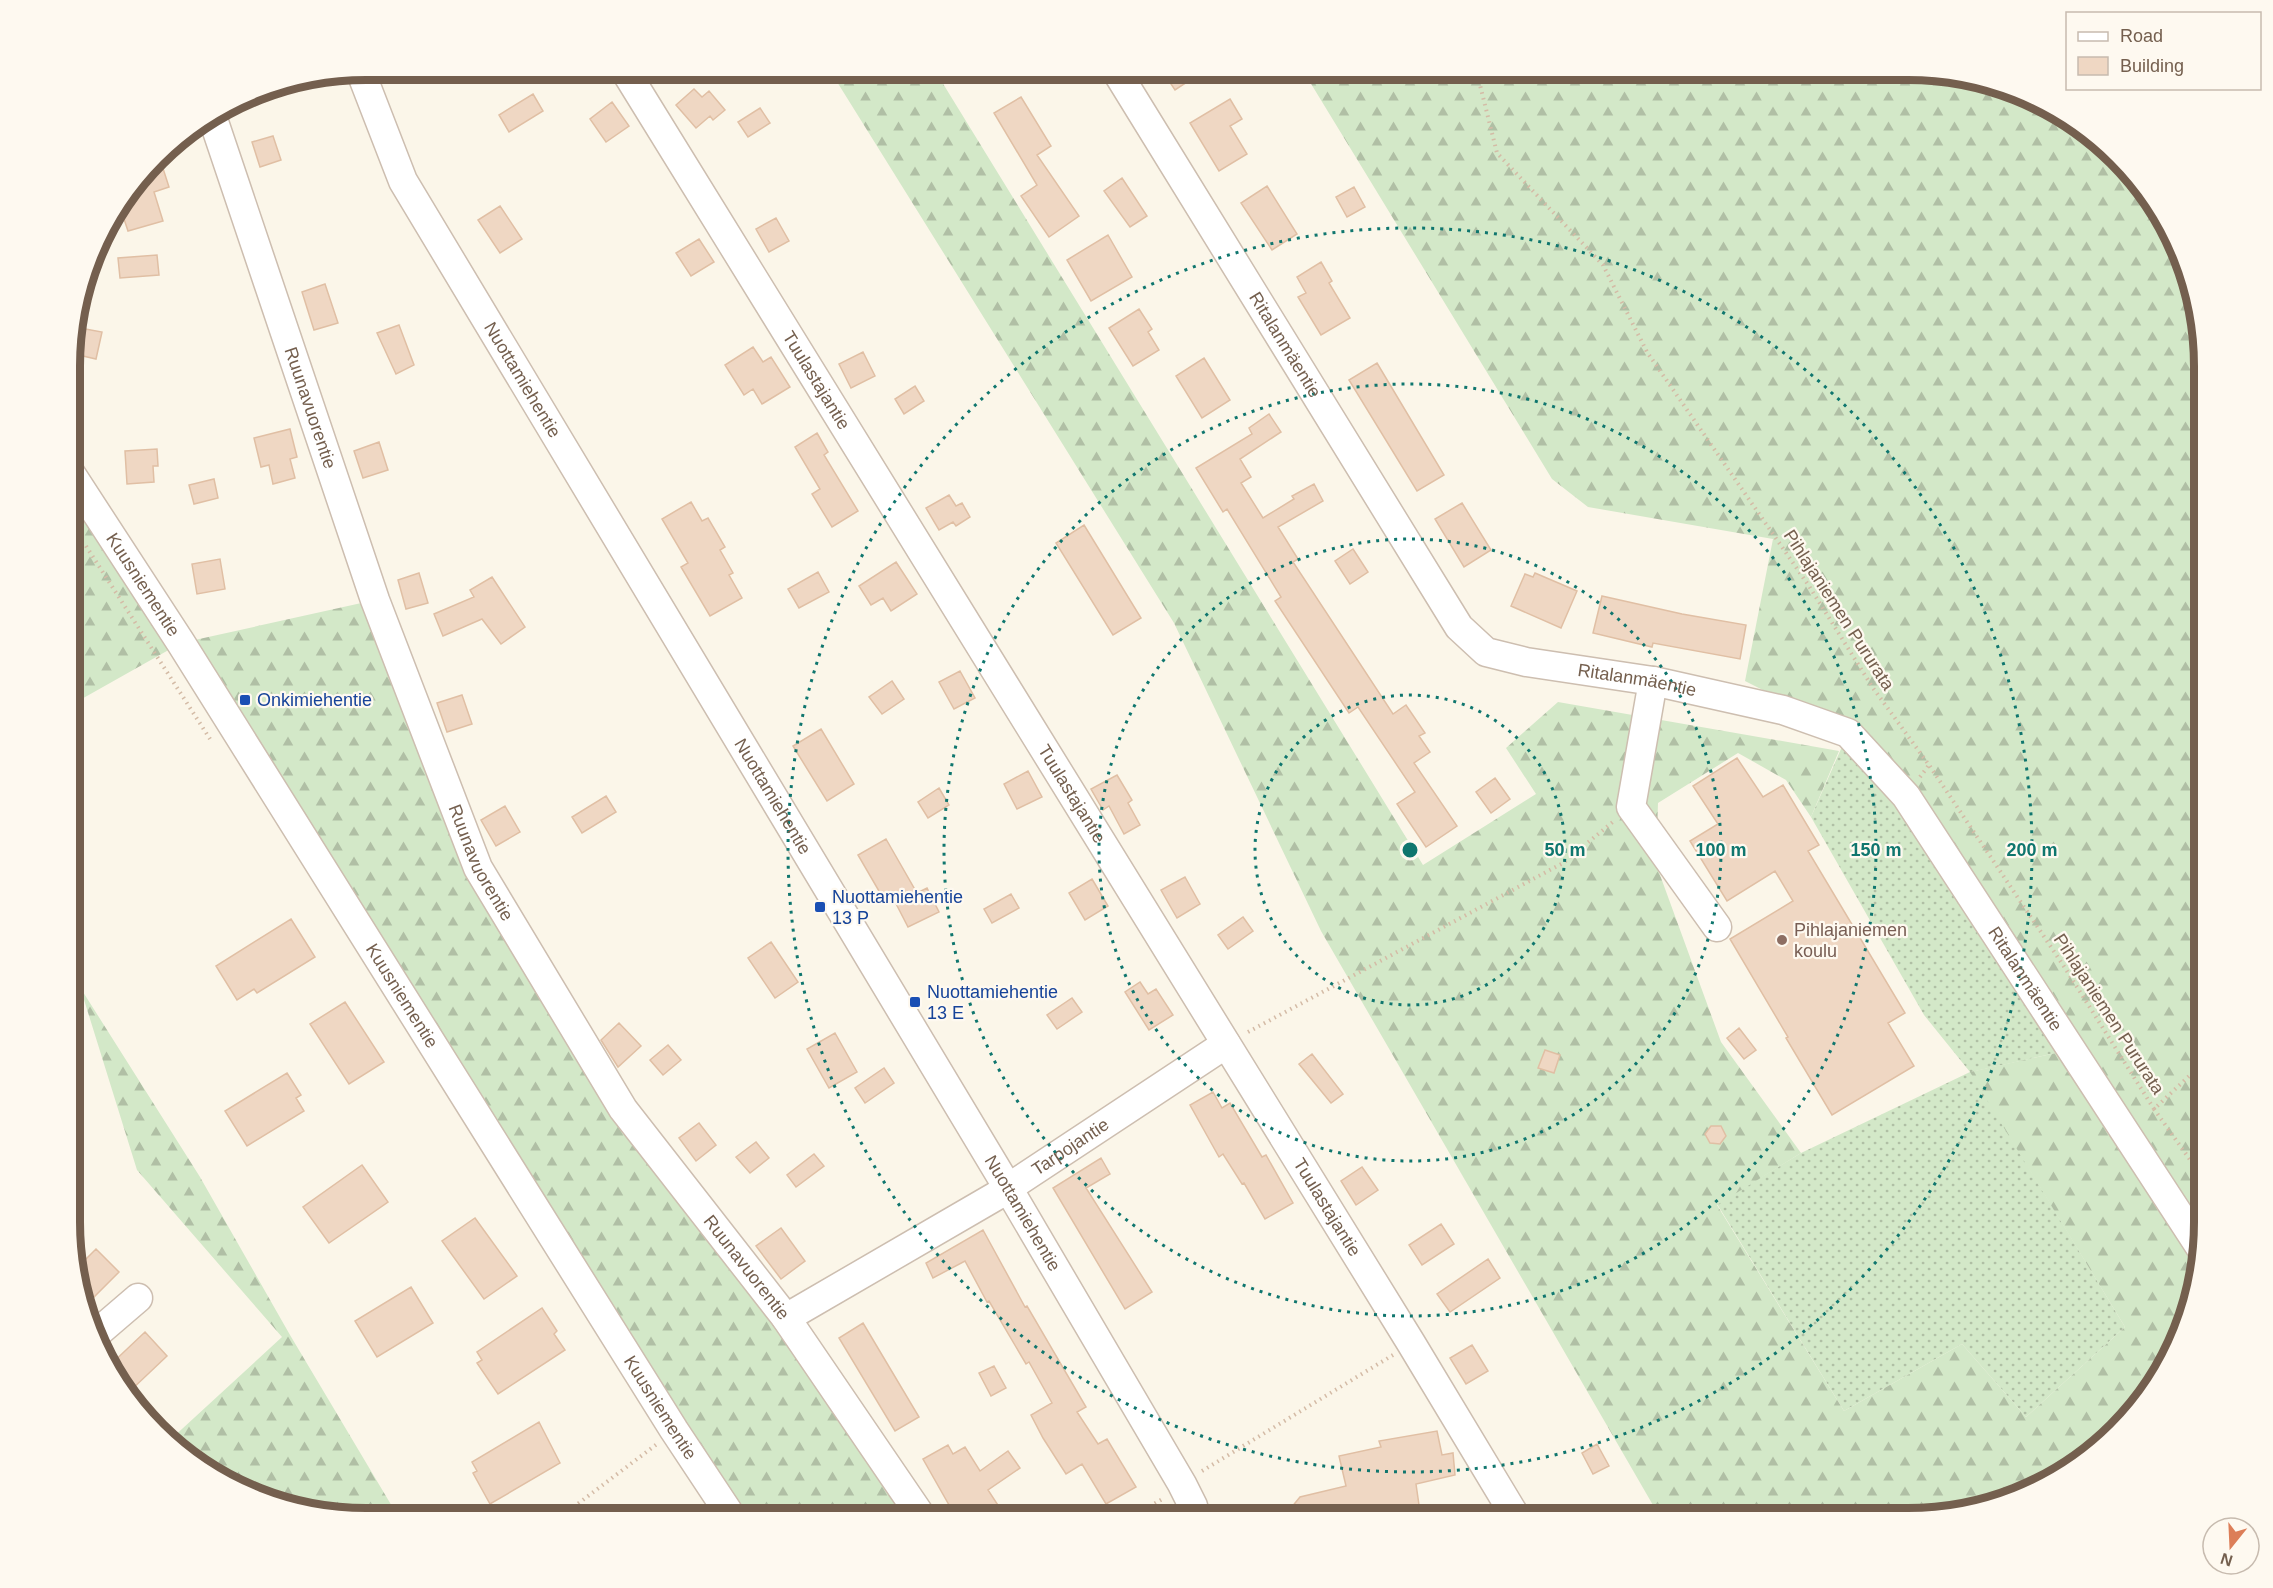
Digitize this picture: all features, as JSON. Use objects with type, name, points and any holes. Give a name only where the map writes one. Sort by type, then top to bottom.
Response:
[{"type":"street","name":"Nuottamiehentie","points":[[364,80],[403,181],[1008,1188],[1182,1484],[1193,1508]]},
{"type":"street","name":"Tuulastajantie","points":[[631,80],[1412,1343],[1510,1508]]},
{"type":"street","name":"Ritalanmäentie","points":[[1122,80],[1460,627],[1486,652],[1526,662],[1653,681],[1783,710],[1848,733],[1906,796],[2193,1237]]},
{"type":"street","name":"Ruunavuorentie","points":[[214,123],[375,600],[478,868],[622,1109],[786,1318],[916,1508]]},
{"type":"street","name":"Kuusniementie","points":[[80,486],[188,653],[674,1430],[726,1508]]},
{"type":"street","points":[[1653,681],[1631,807],[1717,927]]},
{"type":"street","name":"Tarpojantie","points":[[786,1318],[1008,1188],[1226,1044]]},
{"type":"street","points":[[100,1330],[138,1298]]},
{"type":"path","name":"Pihlajaniemen Pururata","points":[[1479,80],[1497,153],[1603,266],[1647,351],[1809,585],[1873,688],[1929,765],[2052,949],[2154,1109],[2194,1071]]},
{"type":"path","points":[[1226,1044],[1563,863],[1631,807]]},
{"type":"path","points":[[2154,1109],[2194,1165]]},
{"type":"path","points":[[1147,1508],[1182,1484],[1412,1343]]},
{"type":"path","points":[[573,1508],[674,1430]]},
{"type":"green space","points":[[836,80],[941,80],[1423,865],[1536,794],[1506,748],[1558,702],[1839,751],[1811,817],[1786,780],[1738,753],[1658,803],[1656,864],[1721,1042],[1801,1153],[1717,1205],[1844,1411],[1962,1344],[2026,1417],[2125,1327],[1970,1072],[2065,1051],[1848,733],[1745,681],[1773,539],[1588,507],[1552,479],[1309,80],[1926,80],[1982,89],[2017,101],[2051,118],[2096,150],[2134,191],[2155,222],[2172,256],[2188,310],[2194,365],[2193,1241],[2184,1297],[2172,1332],[2155,1366],[2123,1411],[2096,1438],[2051,1470],[2017,1487],[1963,1503],[1926,1508],[1655,1508],[1321,931],[1174,623]]},
{"type":"green space","points":[[80,488],[181,643],[80,700]]},
{"type":"green space","points":[[375,600],[478,868],[623,1109],[915,1508],[726,1508],[181,643]]},
{"type":"green space","points":[[1848,733],[2065,1051],[1971,1072],[2125,1327],[2026,1417],[1962,1344],[1844,1411],[1717,1204],[1801,1153],[1970,1072],[1924,1015],[1811,817]]},
{"type":"green space","points":[[80,987],[200,1177],[290,1335],[393,1508],[347,1508],[291,1499],[256,1487],[222,1470],[175,1436],[282,1337],[137,1170]]},
{"type":"building","points":[[1168,80],[1190,80],[1175,90]]},
{"type":"building","points":[[694,89],[702,97],[709,91],[725,110],[713,120],[710,116],[696,128],[676,105]]},
{"type":"building","points":[[533,94],[543,111],[509,132],[499,115]]},
{"type":"building","points":[[1021,97],[1051,146],[1037,155],[1079,216],[1049,237],[1021,196],[1037,185],[994,113]]},
{"type":"building","points":[[1230,99],[1242,119],[1230,126],[1247,154],[1219,171],[1190,123]]},
{"type":"building","points":[[612,102],[629,126],[606,142],[590,119]]},
{"type":"building","points":[[760,108],[770,123],[748,137],[738,122]]},
{"type":"building","points":[[273,136],[281,160],[260,167],[252,142]]},
{"type":"building","points":[[162,164],[169,187],[154,192],[163,221],[128,231],[123,215]]},
{"type":"building","points":[[1122,178],[1147,216],[1130,227],[1104,191]]},
{"type":"building","points":[[1267,186],[1297,234],[1272,250],[1241,203]]},
{"type":"building","points":[[1354,187],[1365,207],[1347,217],[1336,197]]},
{"type":"building","points":[[500,206],[522,239],[500,253],[478,220]]},
{"type":"building","points":[[776,218],[789,241],[769,252],[756,229]]},
{"type":"building","points":[[1108,235],[1132,277],[1091,301],[1067,260]]},
{"type":"building","points":[[699,239],[714,262],[691,276],[676,253]]},
{"type":"building","points":[[157,255],[159,275],[120,278],[118,258]]},
{"type":"building","points":[[1321,262],[1332,281],[1329,283],[1350,318],[1321,335],[1298,297],[1306,293],[1297,277]]},
{"type":"building","points":[[325,284],[338,323],[314,330],[302,292]]},
{"type":"building","points":[[1139,309],[1152,329],[1148,332],[1159,350],[1133,366],[1109,328]]},
{"type":"building","points":[[399,325],[414,365],[396,374],[377,333]]},
{"type":"building","points":[[82,328],[102,332],[96,359],[80,355]]},
{"type":"building","points":[[753,347],[763,362],[771,357],[790,387],[762,404],[753,389],[744,395],[725,365]]},
{"type":"building","points":[[863,352],[875,376],[851,388],[839,364]]},
{"type":"building","points":[[1204,358],[1230,400],[1202,418],[1176,376]]},
{"type":"building","points":[[1377,363],[1444,475],[1417,491],[1349,380]]},
{"type":"building","points":[[915,386],[924,401],[904,414],[895,399]]},
{"type":"building","points":[[1269,414],[1281,432],[1240,459],[1251,477],[1241,483],[1263,518],[1294,499],[1292,496],[1314,484],[1323,501],[1278,527],[1298,559],[1293,562],[1393,714],[1406,705],[1425,733],[1419,736],[1430,752],[1414,763],[1457,826],[1426,847],[1397,804],[1415,792],[1358,707],[1349,713],[1275,601],[1281,597],[1227,509],[1223,512],[1196,468],[1252,434],[1249,428]]},
{"type":"building","points":[[290,429],[297,457],[290,459],[295,478],[273,484],[269,465],[261,467],[254,438]]},
{"type":"building","points":[[817,433],[828,452],[824,455],[858,511],[832,527],[812,494],[820,489],[795,447]]},
{"type":"building","points":[[379,442],[388,470],[363,478],[354,451]]},
{"type":"building","points":[[157,449],[158,466],[153,466],[154,482],[127,484],[125,451]]},
{"type":"building","points":[[214,479],[218,498],[194,504],[189,485]]},
{"type":"building","points":[[949,495],[956,506],[962,503],[970,517],[956,526],[953,522],[939,530],[926,508]]},
{"type":"building","points":[[691,502],[702,521],[708,518],[725,547],[720,550],[733,573],[729,575],[742,598],[710,616],[681,567],[688,563],[662,519]]},
{"type":"building","points":[[1462,503],[1491,550],[1464,567],[1435,519]]},
{"type":"building","points":[[1084,525],[1141,618],[1113,635],[1056,543]]},
{"type":"building","points":[[1353,549],[1368,572],[1350,584],[1335,561]]},
{"type":"building","points":[[220,559],[225,589],[197,594],[192,564]]},
{"type":"building","points":[[896,562],[917,594],[891,611],[883,598],[871,605],[859,586]]},
{"type":"building","points":[[818,572],[829,592],[799,608],[788,589]]},
{"type":"building","points":[[419,573],[428,603],[406,609],[398,580]]},
{"type":"building","points":[[1535,573],[1577,591],[1561,628],[1511,606],[1525,574],[1533,577]]},
{"type":"building","points":[[492,577],[525,627],[501,644],[482,619],[443,636],[434,614],[474,597],[470,590]]},
{"type":"building","points":[[1602,596],[1682,614],[1746,625],[1740,659],[1653,643],[1652,647],[1593,633]]},
{"type":"building","points":[[960,671],[975,698],[954,709],[939,682]]},
{"type":"building","points":[[892,681],[904,699],[882,714],[869,697]]},
{"type":"building","points":[[462,695],[472,724],[447,732],[437,703]]},
{"type":"building","points":[[821,729],[854,784],[827,801],[793,746]]},
{"type":"building","points":[[1737,758],[1763,797],[1783,785],[1819,845],[1808,851],[1905,1013],[1888,1023],[1914,1066],[1832,1115],[1730,939],[1793,901],[1775,871],[1727,901],[1690,841],[1718,824],[1693,786]]},
{"type":"building","points":[[1028,771],[1042,797],[1017,809],[1004,784]]},
{"type":"building","points":[[1117,775],[1132,800],[1128,803],[1140,825],[1124,834],[1109,806],[1103,810],[1091,789]]},
{"type":"building","points":[[1495,778],[1510,799],[1491,813],[1476,792]]},
{"type":"building","points":[[939,788],[949,805],[928,818],[918,802]]},
{"type":"building","points":[[606,796],[616,812],[582,833],[572,817]]},
{"type":"building","points":[[505,806],[520,832],[496,846],[481,820]]},
{"type":"building","points":[[886,839],[917,893],[927,888],[939,912],[908,927],[891,894],[883,898],[858,855]]},
{"type":"building","points":[[1185,877],[1200,904],[1177,918],[1161,890]]},
{"type":"building","points":[[1092,879],[1108,906],[1085,920],[1069,893]]},
{"type":"building","points":[[1011,894],[1019,908],[992,923],[984,909]]},
{"type":"building","points":[[1243,917],[1253,931],[1228,949],[1218,935]]},
{"type":"building","points":[[291,919],[315,957],[257,993],[254,989],[237,1000],[216,966]]},
{"type":"building","points":[[771,942],[798,982],[775,998],[748,958]]},
{"type":"building","points":[[1140,982],[1148,994],[1156,989],[1173,1015],[1149,1030],[1125,992]]},
{"type":"building","points":[[1072,998],[1082,1012],[1057,1029],[1047,1015]]},
{"type":"building","points":[[345,1002],[384,1062],[349,1084],[310,1024]]},
{"type":"building","points":[[619,1023],[641,1046],[618,1067],[601,1040]]},
{"type":"building","points":[[1739,1028],[1756,1050],[1744,1059],[1727,1038]]},
{"type":"building","points":[[835,1033],[857,1072],[829,1088],[807,1049]]},
{"type":"building","points":[[668,1045],[681,1060],[663,1075],[650,1060]]},
{"type":"building","points":[[1545,1050],[1560,1055],[1554,1073],[1538,1068]]},
{"type":"building","points":[[1312,1054],[1343,1094],[1331,1103],[1299,1064]]},
{"type":"building","points":[[884,1068],[894,1083],[865,1103],[855,1088]]},
{"type":"building","points":[[287,1073],[301,1095],[296,1098],[304,1111],[247,1146],[225,1111]]},
{"type":"building","points":[[1213,1092],[1222,1108],[1230,1103],[1262,1157],[1266,1155],[1293,1203],[1265,1219],[1244,1183],[1242,1184],[1223,1154],[1219,1157],[1190,1105]]},
{"type":"building","points":[[699,1123],[716,1145],[696,1161],[679,1138]]},
{"type":"building","points":[[1711,1126],[1721,1126],[1726,1136],[1720,1144],[1710,1143],[1705,1134]]},
{"type":"building","points":[[756,1142],[769,1158],[750,1173],[736,1157]]},
{"type":"building","points":[[814,1154],[824,1166],[796,1187],[787,1175]]},
{"type":"building","points":[[1101,1158],[1110,1174],[1086,1188],[1152,1292],[1125,1309],[1053,1188]]},
{"type":"building","points":[[362,1165],[388,1202],[329,1243],[303,1207]]},
{"type":"building","points":[[1362,1167],[1378,1190],[1356,1205],[1341,1181]]},
{"type":"building","points":[[475,1218],[517,1276],[484,1299],[442,1241]]},
{"type":"building","points":[[1441,1224],[1454,1244],[1422,1265],[1409,1245]]},
{"type":"building","points":[[781,1228],[805,1261],[781,1279],[756,1246]]},
{"type":"building","points":[[983,1230],[1025,1307],[1027,1306],[1086,1407],[1077,1412],[1098,1444],[1107,1439],[1136,1487],[1106,1504],[1082,1464],[1066,1474],[1043,1438],[1031,1415],[1052,1403],[1029,1362],[1026,1364],[989,1301],[987,1302],[965,1261],[933,1278],[926,1263]]},
{"type":"building","points":[[96,1249],[119,1272],[90,1301],[85,1278],[82,1263]]},
{"type":"building","points":[[1488,1259],[1500,1278],[1450,1312],[1437,1294]]},
{"type":"building","points":[[411,1287],[433,1323],[377,1357],[355,1321]]},
{"type":"building","points":[[542,1308],[557,1331],[554,1334],[565,1350],[498,1394],[477,1363],[482,1360],[477,1352]]},
{"type":"building","points":[[863,1323],[919,1417],[895,1431],[839,1338]]},
{"type":"building","points":[[145,1332],[167,1356],[133,1388],[115,1360]]},
{"type":"building","points":[[1472,1345],[1488,1371],[1466,1384],[1450,1358]]},
{"type":"building","points":[[994,1366],[1006,1388],[991,1396],[979,1373]]},
{"type":"building","points":[[539,1422],[560,1463],[490,1504],[473,1473],[477,1471],[472,1462]]},
{"type":"building","points":[[1437,1431],[1442,1455],[1453,1453],[1455,1475],[1416,1484],[1419,1508],[1291,1508],[1300,1497],[1346,1486],[1339,1456],[1381,1447],[1379,1441]]},
{"type":"building","points":[[1597,1444],[1609,1466],[1593,1474],[1582,1453]]},
{"type":"building","points":[[948,1445],[953,1454],[965,1447],[980,1471],[1008,1451],[1020,1468],[988,1490],[1000,1508],[951,1508],[923,1459]]},
{"type":"place","name":"Onkimiehentie","points":[[245,700]]},
{"type":"place","name":"Nuottamiehentie 13 P","points":[[820,907]]},
{"type":"place","name":"Pihlajaniemen koulu","points":[[1782,940]]},
{"type":"place","name":"Nuottamiehentie 13 E","points":[[915,1002]]}]
